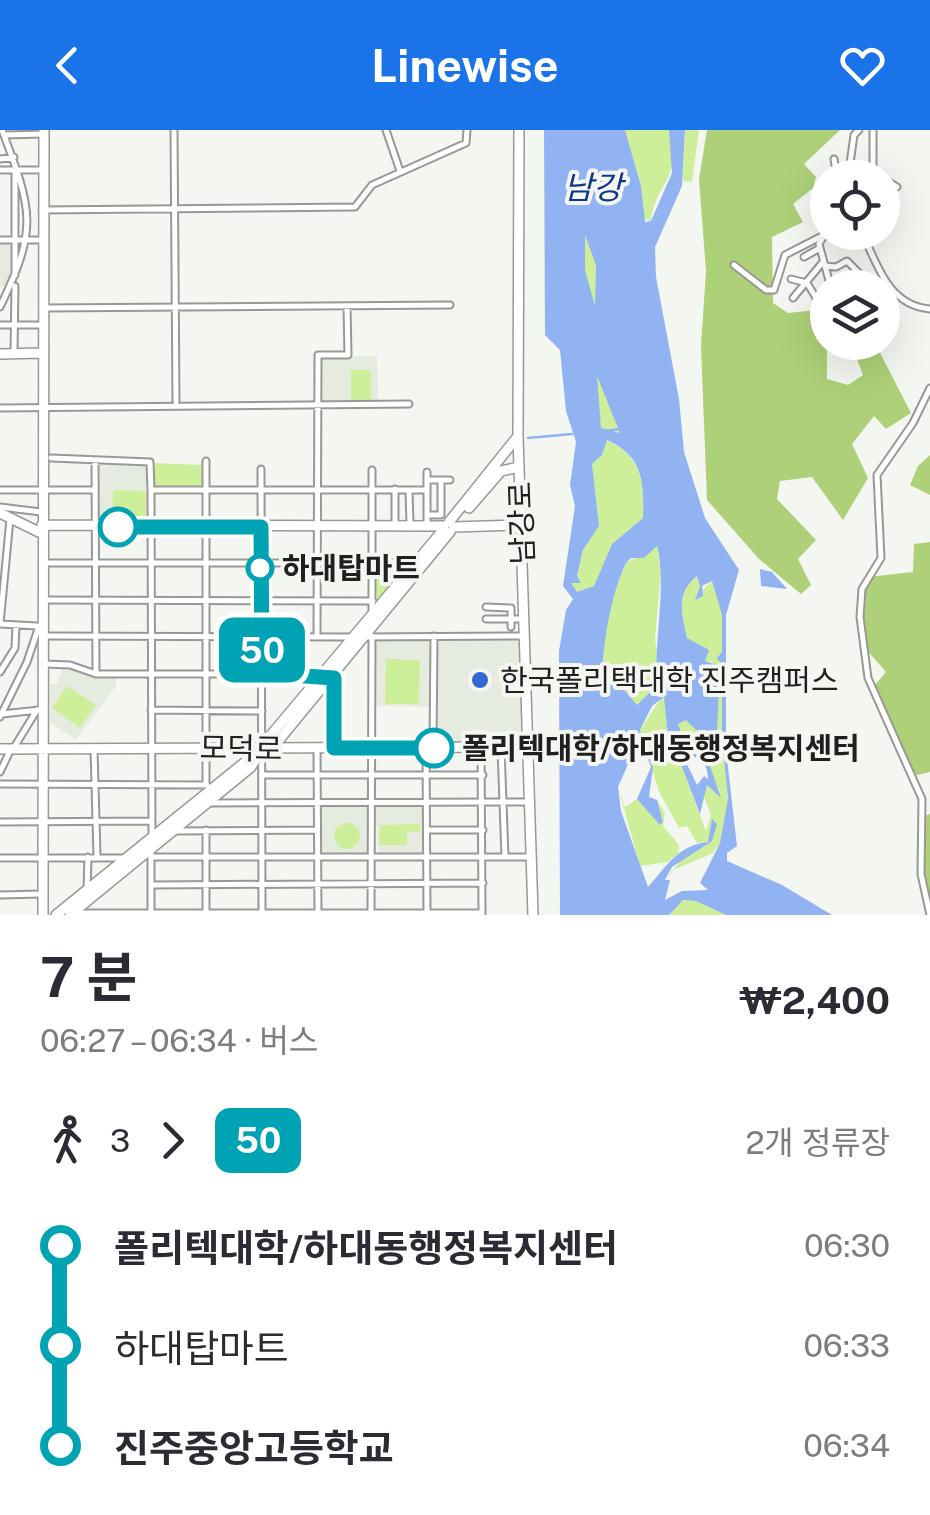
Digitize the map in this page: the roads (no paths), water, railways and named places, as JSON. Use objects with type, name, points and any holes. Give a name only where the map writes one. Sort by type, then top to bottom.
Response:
[{"type":"street","points":[[174,130],[176,403]]},
{"type":"street","points":[[386,130],[400,171]]},
{"type":"street","points":[[30,220],[42,214],[174,207],[346,209],[355,207],[372,184],[466,143],[467,130]]},
{"type":"street","name":"남강로","points":[[520,130],[518,436],[533,915]]},
{"type":"street","points":[[849,160],[859,130]]},
{"type":"street","points":[[873,130],[873,160]]},
{"type":"street","points":[[0,307],[8,289],[15,284],[30,220],[18,170],[3,132],[44,132],[39,710],[43,915]]},
{"type":"street","points":[[0,159],[14,157]]},
{"type":"street","points":[[0,170],[42,170]]},
{"type":"street","points":[[17,353],[14,325],[18,170]]},
{"type":"street","points":[[0,240],[42,240]]},
{"type":"street","points":[[734,265],[766,290],[774,290],[785,255],[810,242]]},
{"type":"street","points":[[804,257],[816,250]]},
{"type":"street","points":[[820,250],[826,270]]},
{"type":"street","points":[[824,264],[836,267],[847,261],[856,270]]},
{"type":"street","points":[[792,298],[824,264]]},
{"type":"street","points":[[791,279],[810,286]]},
{"type":"street","points":[[0,289],[8,289]]},
{"type":"street","points":[[900,299],[904,304],[930,309]]},
{"type":"street","points":[[41,308],[175,304],[450,305]]},
{"type":"street","points":[[317,636],[318,355],[348,355],[347,306]]},
{"type":"street","points":[[0,325],[41,329]]},
{"type":"street","points":[[17,353],[41,329]]},
{"type":"street","points":[[17,353],[35,360],[40,375]]},
{"type":"street","points":[[0,354],[41,353]]},
{"type":"street","points":[[930,388],[913,422],[876,475],[881,558],[868,576],[860,603],[868,678],[922,799],[919,836],[923,890],[930,915]]},
{"type":"street","points":[[0,408],[176,403],[409,404]]},
{"type":"street","points":[[71,914],[250,762],[365,632],[496,472],[518,436]]},
{"type":"street","points":[[52,458],[150,462],[152,914]]},
{"type":"street","points":[[95,460],[96,674]]},
{"type":"street","points":[[206,462],[208,787]]},
{"type":"street","points":[[496,472],[519,467]]},
{"type":"street","points":[[260,468],[262,711],[269,740],[262,774],[262,914]]},
{"type":"street","points":[[372,470],[372,615]]},
{"type":"street","points":[[427,520],[427,476],[450,480]]},
{"type":"street","points":[[3,513],[41,529],[410,526],[441,515],[441,480]]},
{"type":"street","points":[[0,490],[95,490]]},
{"type":"street","points":[[151,490],[427,490]]},
{"type":"street","points":[[395,490],[395,526]]},
{"type":"street","points":[[409,490],[410,526]]},
{"type":"street","points":[[3,513],[41,512]]},
{"type":"street","points":[[3,513],[0,624],[96,637],[317,636],[365,632],[526,636]]},
{"type":"street","points":[[427,520],[449,527],[522,525]]},
{"type":"street","points":[[42,563],[419,564]]},
{"type":"street","points":[[371,914],[372,748],[365,632],[372,615],[405,581]]},
{"type":"street","points":[[42,600],[372,600]]},
{"type":"street","points":[[486,607],[512,608],[511,623]]},
{"type":"street","points":[[486,618],[511,623],[525,619]]},
{"type":"street","points":[[16,625],[14,648],[0,670],[18,683]]},
{"type":"street","points":[[1,716],[41,629]]},
{"type":"street","points":[[427,913],[427,775],[434,636]]},
{"type":"street","points":[[42,664],[70,665],[96,674],[327,675]]},
{"type":"street","points":[[327,675],[334,748]]},
{"type":"street","points":[[1,716],[39,710]]},
{"type":"street","points":[[0,772],[8,749],[39,710]]},
{"type":"street","points":[[151,710],[262,711]]},
{"type":"street","name":"모덕로","points":[[8,749],[206,747],[269,740],[317,748],[529,747]]},
{"type":"street","points":[[317,748],[318,914]]},
{"type":"street","points":[[71,914],[482,914],[481,748]]},
{"type":"street","points":[[501,748],[504,857]]},
{"type":"street","points":[[94,749],[98,857]]},
{"type":"street","points":[[56,915],[126,858],[150,846],[208,787],[250,762]]},
{"type":"street","points":[[262,774],[483,775]]},
{"type":"street","points":[[0,784],[208,787]]},
{"type":"street","points":[[206,803],[532,802]]},
{"type":"street","points":[[0,822],[151,821]]},
{"type":"street","points":[[172,830],[318,830]]},
{"type":"street","points":[[206,830],[206,914]]},
{"type":"street","points":[[427,830],[484,830]]},
{"type":"street","points":[[150,846],[206,858],[532,858]]},
{"type":"street","points":[[88,857],[88,890]]},
{"type":"street","points":[[0,858],[126,858]]},
{"type":"street","points":[[152,884],[483,882]]},
{"type":"street","points":[[0,895],[42,894]]},
{"type":"water","name":"남강","points":[[544,130],[625,130],[641,186],[645,222],[651,221],[672,173],[669,130],[685,130],[682,186],[655,247],[656,277],[679,399],[684,452],[705,518],[739,570],[726,615],[726,750],[737,846],[727,853],[727,861],[782,885],[832,915],[726,915],[696,901],[683,900],[669,915],[560,915],[559,651],[566,610],[573,599],[563,586],[575,506],[570,485],[576,442],[566,411],[560,350],[545,335]],"holes":[[[585,235],[596,265],[595,306],[585,270]],[[597,376],[620,433],[601,428]],[[607,440],[628,454],[642,482],[643,518],[612,544],[594,586],[577,592],[571,583],[581,583],[577,576],[583,550],[599,526],[592,464],[602,455]],[[657,546],[661,577],[657,681],[661,681],[637,705],[603,665],[610,614],[621,575],[631,558],[644,558]],[[697,576],[700,586],[695,600],[703,596],[702,586],[712,581],[722,615],[722,652],[717,658],[722,665],[722,740],[728,798],[720,843],[700,883],[708,890],[682,891],[665,900],[670,880],[665,880],[672,867],[712,841],[717,824],[712,819],[708,842],[681,852],[648,887],[621,811],[618,787],[637,744],[639,754],[646,754],[651,767],[637,799],[659,824],[663,823],[657,800],[649,797],[653,768],[640,730],[652,706],[664,697],[667,728],[700,814],[707,785],[721,798],[709,763],[688,749],[678,724],[686,720],[696,730],[717,731],[720,666],[705,661],[709,650],[687,638],[682,605],[685,590]],[[689,755],[701,760],[707,770],[708,779],[704,776],[697,785],[684,758]]]},
{"type":"water","points":[[760,569],[772,572],[787,589],[761,586]]},
{"type":"waterway","points":[[604,431],[621,429]]},
{"type":"waterway","points":[[528,438],[572,434]]},
{"type":"waterway","points":[[500,466],[514,448]]},
{"type":"place","name":"하대탑마트","points":[[260,568]]},
{"type":"place","name":"한국폴리택대학 진주캠퍼스","points":[[480,680]]},
{"type":"place","name":"폴리텍대학/하대동행정복지센터","points":[[434,748]]}]
